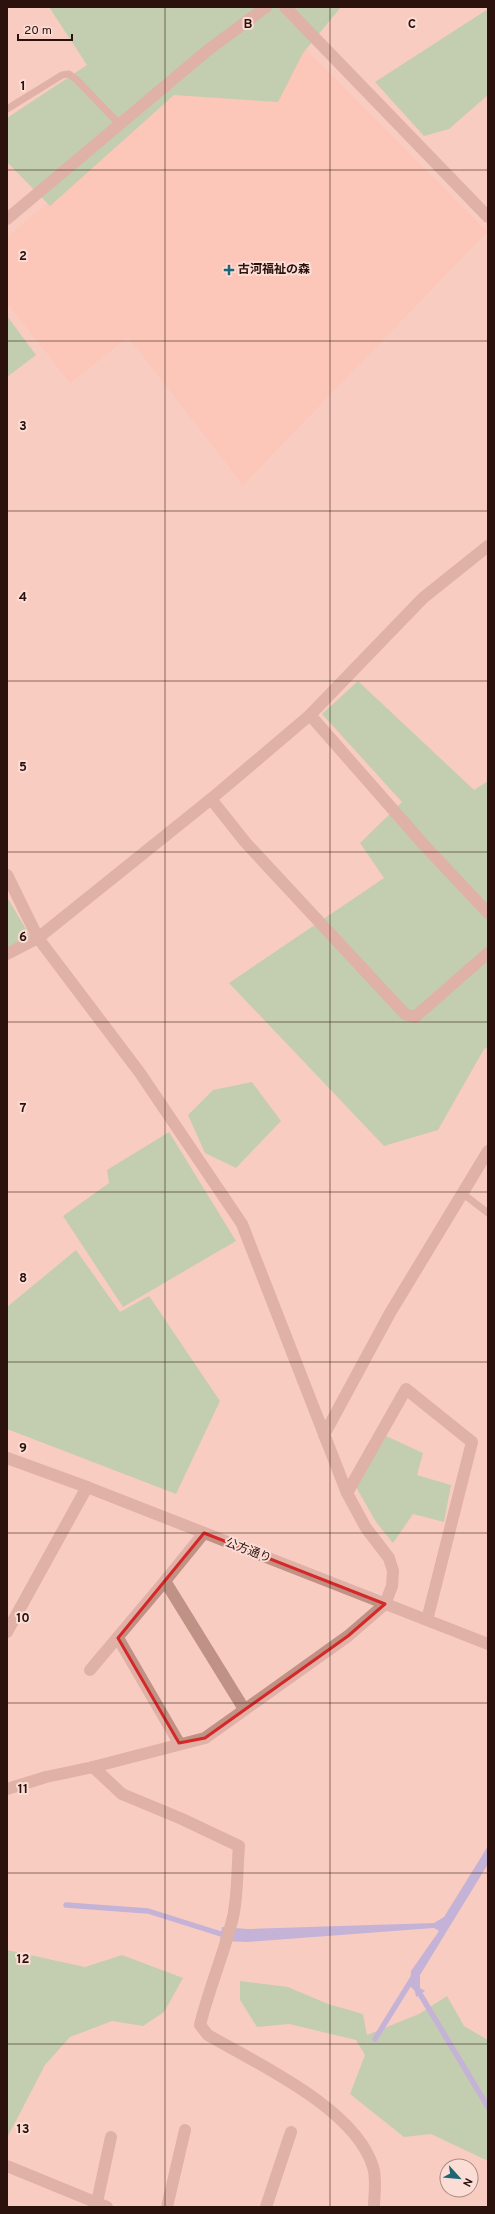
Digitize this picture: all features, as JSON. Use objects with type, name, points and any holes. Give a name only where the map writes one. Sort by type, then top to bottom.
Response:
[{"type":"street","points":[[7,219],[208,50],[266,7]]},
{"type":"street","points":[[285,7],[488,217]]},
{"type":"street","points":[[7,954],[38,938],[210,799],[310,715],[423,598],[488,546]]},
{"type":"street","points":[[310,715],[424,845],[488,913]]},
{"type":"street","points":[[210,799],[246,843],[405,1014],[414,1017],[488,953]]},
{"type":"street","points":[[7,875],[38,938],[140,1073],[242,1224],[348,1493],[366,1528],[389,1558],[393,1571],[392,1586],[385,1604],[348,1636],[205,1738],[179,1743],[93,1767],[46,1777],[7,1788]]},
{"type":"street","points":[[324,1435],[390,1313],[488,1150]]},
{"type":"street","points":[[348,1493],[406,1389],[472,1442],[427,1620]]},
{"type":"street","name":"公方通り","points":[[7,1458],[87,1487],[488,1644]]},
{"type":"street","points":[[7,1632],[87,1487]]},
{"type":"street","points":[[90,1670],[204,1534]]},
{"type":"street","points":[[165,1582],[244,1709]]},
{"type":"street","points":[[118,1638],[179,1743]]},
{"type":"street","points":[[93,1767],[122,1794],[182,1819],[239,1846],[234,1914],[222,1957],[208,1992],[200,2025],[208,2035],[312,2096],[357,2136],[374,2168],[374,2207]]},
{"type":"street","points":[[167,2207],[185,2130]]},
{"type":"street","points":[[266,2207],[291,2132]]},
{"type":"street","points":[[7,2166],[102,2205],[111,2137]]},
{"type":"lane","points":[[7,109],[62,75],[68,74],[76,80],[120,125]]},
{"type":"lane","points":[[462,1193],[488,1213]]},
{"type":"highlighted area","points":[[204,1533],[385,1604],[348,1636],[205,1738],[179,1743],[118,1638]]},
{"type":"shaded area","name":"古河福祉の森","points":[[275,18],[487,232],[243,485],[128,337],[70,383],[7,303],[7,237],[220,57]]},
{"type":"green space","points":[[49,7],[341,7],[303,53],[278,102],[174,95],[50,206],[7,162],[7,118],[87,65]]},
{"type":"green space","points":[[488,9],[488,95],[449,129],[424,136],[375,82]]},
{"type":"green space","points":[[7,316],[36,355],[7,377]]},
{"type":"green space","points":[[358,681],[474,790],[488,781],[488,1047],[484,1049],[438,1130],[384,1146],[229,983],[384,878],[360,843],[402,802],[322,714]]},
{"type":"green space","points":[[7,897],[30,936],[7,950]]},
{"type":"green space","points":[[252,1082],[281,1121],[236,1168],[205,1153],[188,1115],[213,1090]]},
{"type":"green space","points":[[169,1132],[236,1241],[123,1307],[63,1216],[109,1183],[107,1170]]},
{"type":"green space","points":[[76,1250],[120,1312],[149,1296],[220,1401],[176,1494],[7,1429],[7,1307]]},
{"type":"green space","points":[[386,1436],[423,1453],[417,1475],[451,1485],[444,1522],[413,1514],[393,1543],[376,1522],[356,1487]]},
{"type":"green space","points":[[7,1950],[85,1967],[122,1955],[183,1978],[164,2012],[143,2026],[112,2021],[70,2037],[45,2065],[7,2138]]},
{"type":"green space","points":[[240,1981],[288,1987],[328,2004],[363,2014],[367,2035],[419,2014],[447,1996],[464,2026],[488,2040],[488,2161],[431,2134],[404,2137],[350,2094],[365,2055],[356,2040],[289,2024],[257,2027],[240,2000]]},
{"type":"water","points":[[488,1846],[488,1864],[420,1975],[420,1988],[425,1991],[416,1997],[415,1991],[410,1986],[411,1971],[439,1931],[434,1928],[247,1942],[220,1941],[222,1927],[248,1929],[434,1923],[444,1917]]},
{"type":"waterway","points":[[66,1905],[148,1911],[221,1934]]},
{"type":"waterway","points":[[375,2039],[414,1976]]},
{"type":"waterway","points":[[417,1989],[488,2107]]},
{"type":"place","name":"古河福祉の森","points":[[229,270]]}]
